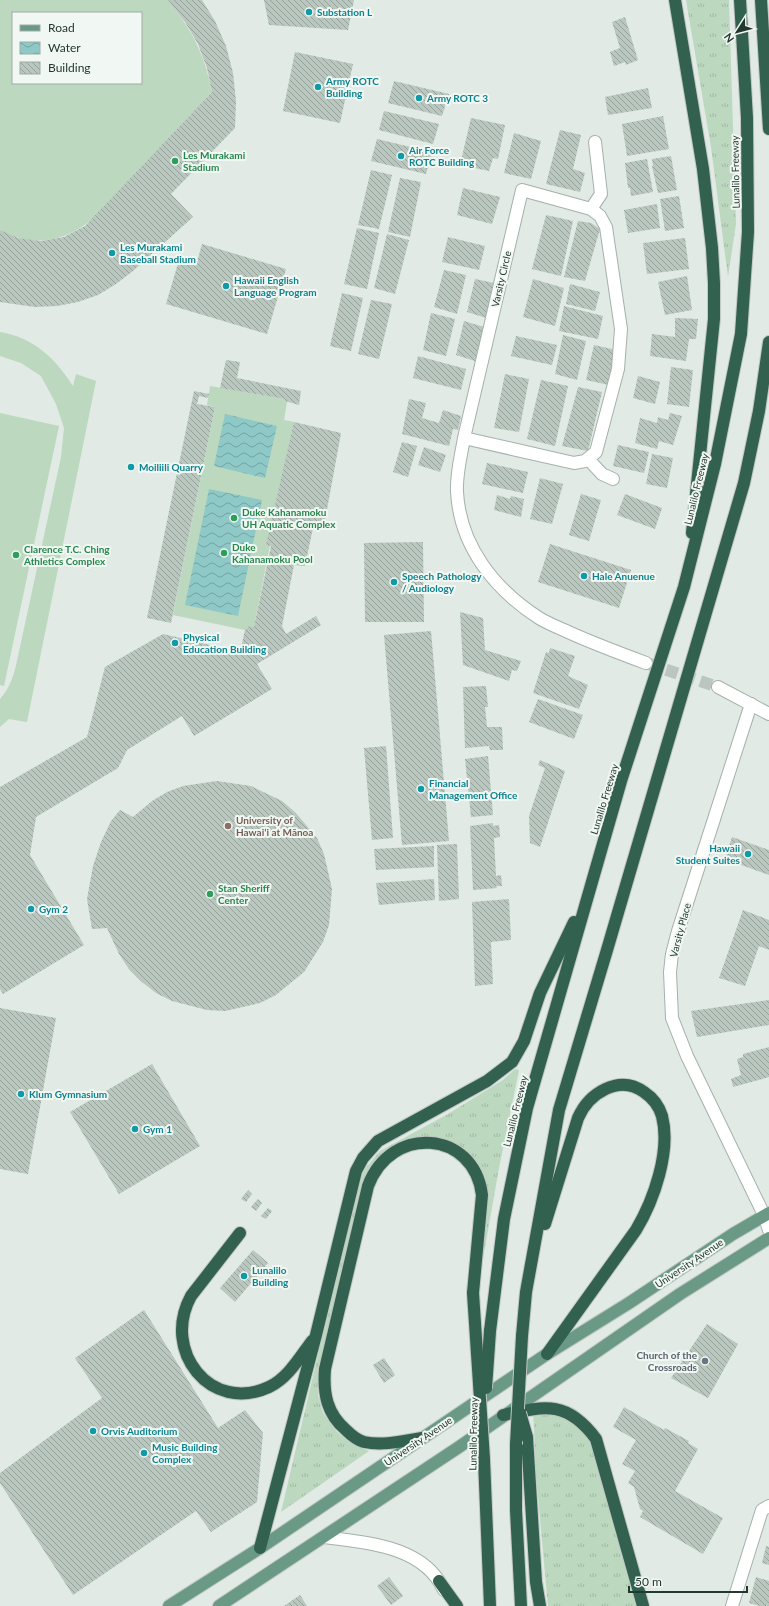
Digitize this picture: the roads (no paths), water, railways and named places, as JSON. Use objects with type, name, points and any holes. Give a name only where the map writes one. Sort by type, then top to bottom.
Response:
[{"type":"highway","points":[[675,0],[703,169],[712,248],[714,305],[714,319],[695,507],[684,587]]},
{"type":"highway","name":"Lunalilo Freeway","points":[[490,1606],[484,1459],[490,1331],[504,1219],[522,1129],[589,890],[621,781],[684,587],[716,464],[741,334],[748,232],[747,118],[740,0]]},
{"type":"highway","points":[[761,0],[769,129]]},
{"type":"highway","points":[[521,1606],[516,1510],[517,1400],[526,1292],[559,1110],[610,942],[744,483],[759,411],[769,342]]},
{"type":"highway","points":[[260,1548],[316,1335],[356,1171],[363,1158],[378,1141],[487,1081],[512,1062],[524,1041],[540,993],[589,890]]},
{"type":"highway","points":[[526,1292],[555,1189],[582,1109],[593,1096],[609,1087],[625,1085],[641,1090],[654,1100],[659,1108],[664,1128],[659,1175],[653,1195],[636,1230],[547,1354]]},
{"type":"highway","points":[[422,1438],[381,1444],[363,1442],[350,1434],[332,1416],[327,1406],[324,1393],[324,1369],[368,1186],[377,1168],[395,1150],[421,1142],[440,1145],[459,1154],[474,1171],[480,1183],[482,1195],[473,1293],[484,1459]]},
{"type":"highway","points":[[240,1233],[191,1296],[185,1306],[182,1317],[182,1340],[189,1363],[205,1380],[225,1390],[248,1393],[259,1391],[269,1387],[288,1374],[316,1335]]},
{"type":"highway","points":[[517,1400],[527,1437],[535,1567],[540,1606]]},
{"type":"highway","points":[[502,1415],[539,1407],[549,1407],[575,1416],[587,1426],[596,1439],[643,1606]]},
{"type":"highway","points":[[440,1581],[457,1606]]},
{"type":"main road","name":"University Avenue","points":[[171,1605],[260,1548],[547,1354],[766,1214]]},
{"type":"main road","name":"University Avenue","points":[[219,1606],[459,1447],[502,1415],[680,1294],[769,1238]]},
{"type":"street","points":[[464,438],[574,463],[588,459],[597,448],[618,369],[621,329],[606,227],[600,216],[591,209],[601,194],[595,142]]},
{"type":"street","name":"Varsity Circle","points":[[591,209],[522,190],[464,438],[458,471],[457,491],[459,510],[464,532],[473,552],[494,578],[522,605],[540,619],[597,645],[646,663]]},
{"type":"street","points":[[588,459],[602,474],[613,479]]},
{"type":"street","points":[[718,687],[769,714]]},
{"type":"street","name":"Varsity Place","points":[[751,704],[678,931],[672,954],[670,972],[672,1018],[710,1105],[766,1214],[769,1230]]},
{"type":"street","points":[[732,1606],[762,1510],[769,1506]]},
{"type":"street","points":[[324,1537],[388,1547],[416,1560],[440,1581],[450,1606]]},
{"type":"water","points":[[225,414],[277,426],[265,478],[214,466]]},
{"type":"water","name":"Duke Kahanamoku Pool","points":[[209,489],[262,500],[238,616],[185,605]]},
{"type":"tunnel","points":[[649,664],[718,687]]},
{"type":"place","name":"Substation L","points":[[309,12]]},
{"type":"place","name":"Army ROTC Building","points":[[318,87]]},
{"type":"place","name":"Army ROTC 3","points":[[419,98]]},
{"type":"place","name":"Air Force ROTC Building","points":[[401,156]]},
{"type":"place","name":"Les Murakami Stadium","points":[[175,161]]},
{"type":"place","name":"Les Murakami Baseball Stadium","points":[[112,253]]},
{"type":"place","name":"Hawaii English Language Program","points":[[226,286]]},
{"type":"place","name":"Moiliili Quarry","points":[[131,467]]},
{"type":"place","name":"Duke Kahanamoku UH Aquatic Complex","points":[[234,518]]},
{"type":"place","name":"Duke Kahanamoku Pool","points":[[224,553]]},
{"type":"place","name":"Clarence T.C. Ching Athletics Complex","points":[[16,555]]},
{"type":"place","name":"Hale Anuenue","points":[[584,576]]},
{"type":"place","name":"Speech Pathology / Audiology","points":[[394,582]]},
{"type":"place","name":"Physical Education Building","points":[[175,643]]},
{"type":"place","name":"Financial Management Office","points":[[421,789]]},
{"type":"place","name":"University of Hawaiʻi at Mānoa","points":[[228,826]]},
{"type":"place","name":"Hawaii Student Suites","points":[[748,854]]},
{"type":"place","name":"Stan Sheriff Center","points":[[210,894]]},
{"type":"place","name":"Gym 2","points":[[31,909]]},
{"type":"place","name":"Klum Gymnasium","points":[[21,1094]]},
{"type":"place","name":"Gym 1","points":[[135,1129]]},
{"type":"place","name":"Lunalilo Building","points":[[244,1276]]},
{"type":"place","name":"Church of the Crossroads","points":[[705,1361]]},
{"type":"place","name":"Orvis Auditorium","points":[[93,1431]]},
{"type":"place","name":"Music Building Complex","points":[[144,1453]]}]
